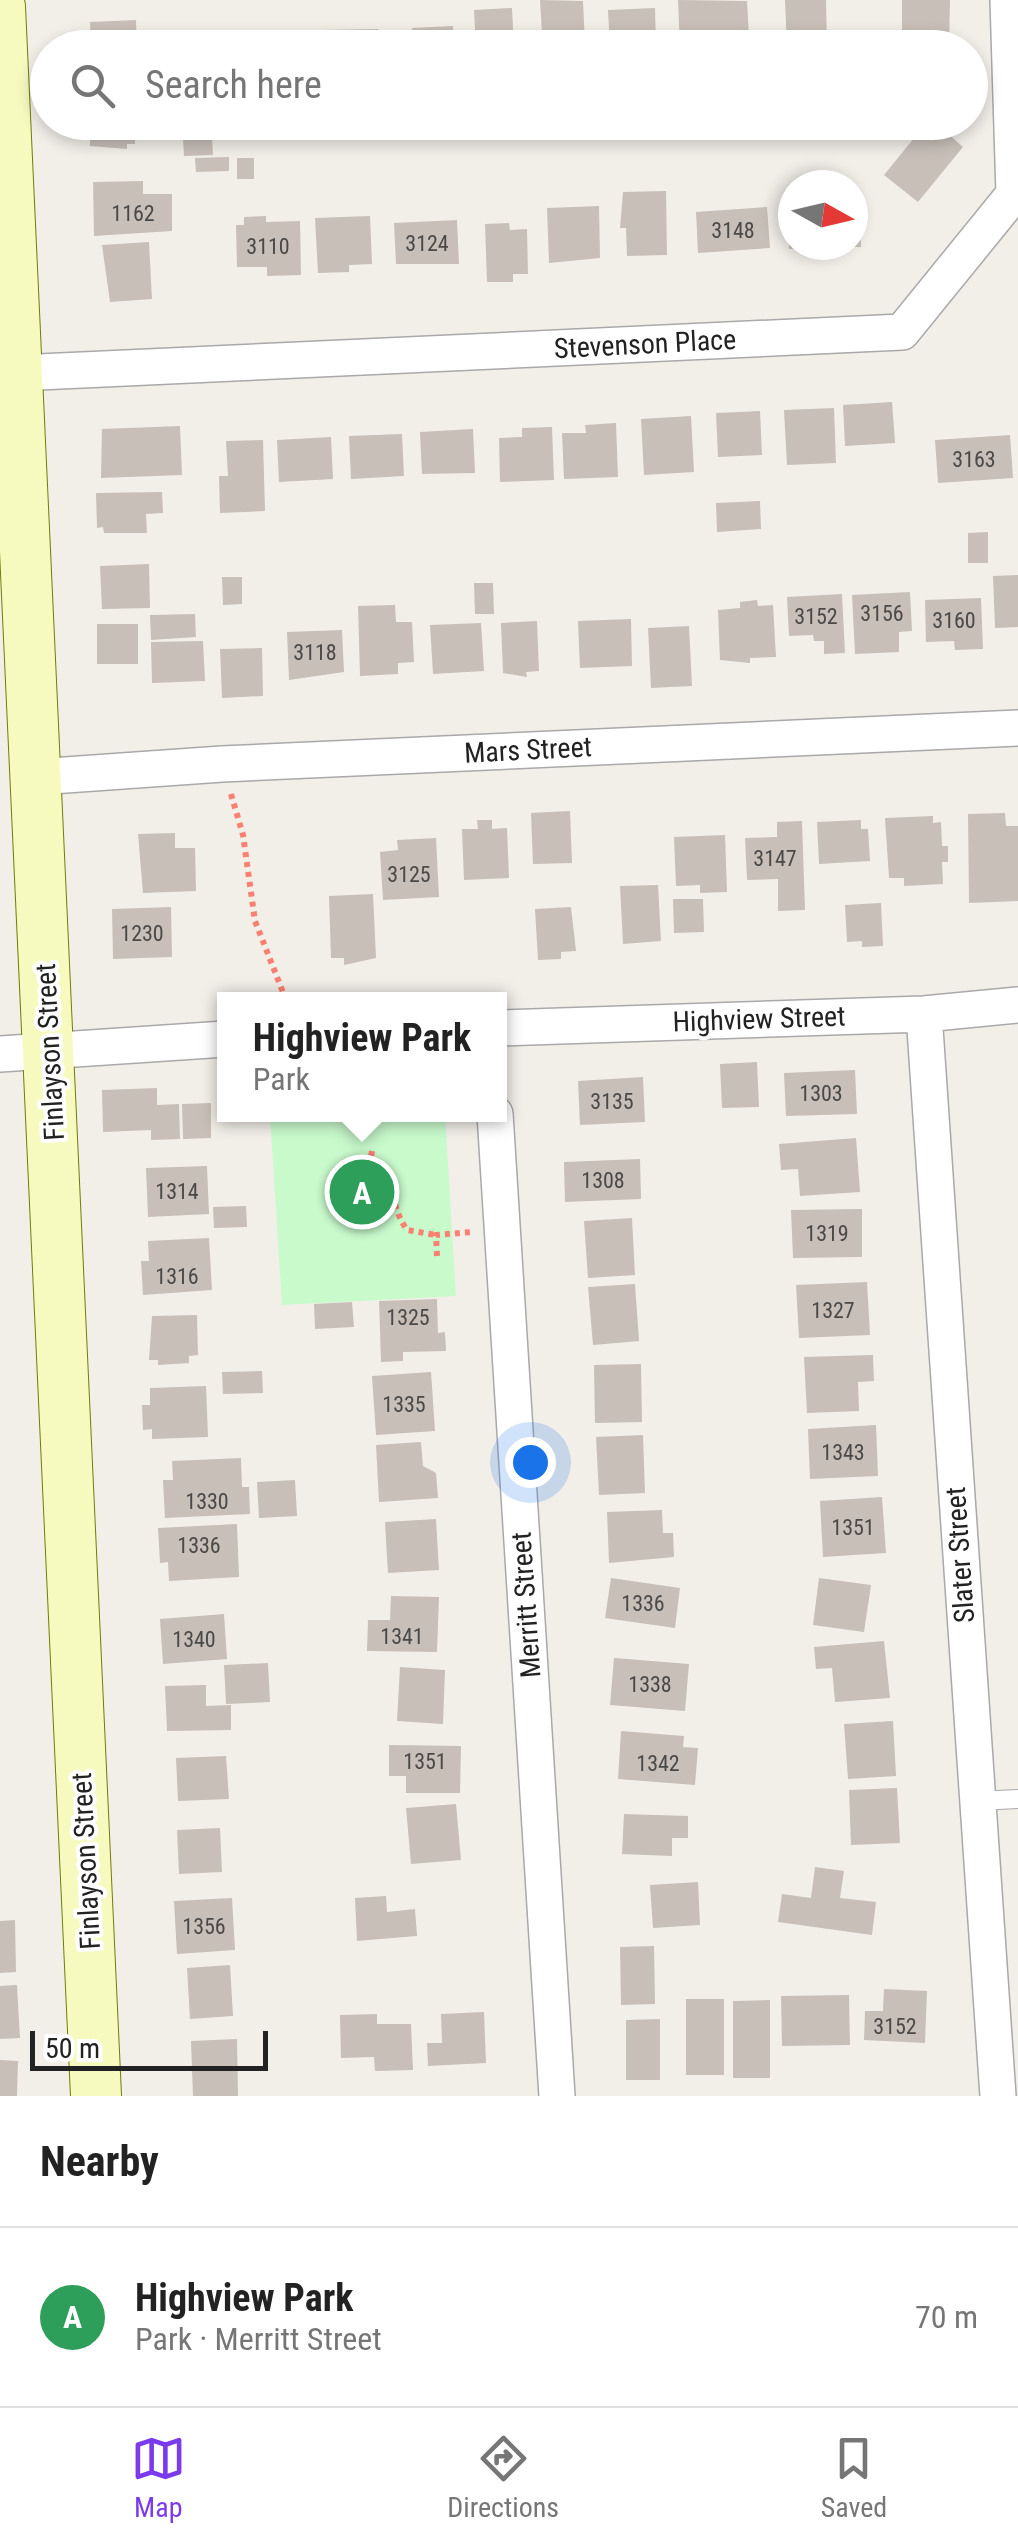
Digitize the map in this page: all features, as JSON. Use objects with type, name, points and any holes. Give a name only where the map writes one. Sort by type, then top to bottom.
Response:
[{"type":"street","name":"Stevenson Place","points":[[17,373],[902,332],[1014,194],[1008,0]]},
{"type":"street","name":"Finlayson Street","points":[[0,8],[96,2096]]},
{"type":"street","name":"Mars Street","points":[[37,778],[222,764],[1018,728]]},
{"type":"street","name":"Highview Street","points":[[507,1028],[924,1014],[1018,1004]]},
{"type":"street","name":"Slater Street","points":[[924,1014],[998,2096]]},
{"type":"street","points":[[0,1054],[217,1040]]},
{"type":"street","name":"Merritt Street","points":[[496,1122],[557,2096]]},
{"type":"lane","points":[[977,1801],[1018,1799]]},
{"type":"path","points":[[222,764],[244,835],[255,922],[283,992]]},
{"type":"path","points":[[372,1151],[371,1156],[390,1178],[398,1217],[407,1230],[436,1234],[478,1231]]},
{"type":"path","points":[[436,1234],[437,1256]]},
{"type":"green space","points":[[270,1122],[445,1122],[456,1296],[282,1305]]},
{"type":"building","points":[[540,0],[583,1],[584,30],[542,30]]},
{"type":"building","points":[[678,0],[747,1],[749,30],[679,30]]},
{"type":"building","points":[[785,0],[826,0],[827,30],[786,30]]},
{"type":"building","points":[[902,0],[950,0],[949,30],[902,30]]},
{"type":"building","points":[[512,8],[513,30],[475,30],[474,10]]},
{"type":"building","points":[[655,8],[656,30],[609,30],[608,10]]},
{"type":"building","points":[[136,20],[136,30],[90,30],[90,22]]},
{"type":"building","points":[[453,26],[453,30],[412,30]]},
{"type":"building","points":[[90,140],[135,140],[135,144],[127,144],[127,149],[90,146]]},
{"type":"building","points":[[183,140],[212,140],[213,155],[184,156]]},
{"type":"building","points":[[912,140],[955,140],[963,147],[918,202],[884,175]]},
{"type":"building","points":[[229,157],[229,171],[196,172],[195,158]]},
{"type":"building","points":[[237,158],[254,158],[254,179],[237,179]]},
{"type":"building","points":[[143,181],[143,194],[172,194],[172,231],[94,236],[93,182]]},
{"type":"building","points":[[666,191],[667,255],[627,256],[626,228],[620,228],[623,192]]},
{"type":"building","points":[[599,206],[600,258],[549,263],[547,208]]},
{"type":"building","points":[[767,207],[770,248],[698,253],[696,212]]},
{"type":"building","points":[[266,216],[266,222],[300,221],[301,275],[267,276],[267,267],[237,267],[236,225],[244,225],[244,217]]},
{"type":"building","points":[[370,216],[372,264],[349,265],[349,272],[318,273],[315,218]]},
{"type":"building","points":[[457,220],[459,264],[396,264],[394,223]]},
{"type":"building","points":[[509,223],[510,230],[527,229],[528,274],[513,274],[513,282],[487,282],[485,224]]},
{"type":"building","points":[[149,242],[152,299],[110,302],[102,245]]},
{"type":"building","points":[[892,402],[895,443],[845,446],[843,405]]},
{"type":"building","points":[[834,408],[836,463],[787,465],[784,410]]},
{"type":"building","points":[[760,411],[762,455],[718,457],[716,413]]},
{"type":"building","points":[[691,416],[694,472],[644,475],[641,419]]},
{"type":"building","points":[[616,423],[618,477],[564,479],[562,433],[586,433],[585,425]]},
{"type":"building","points":[[180,426],[182,475],[101,478],[102,429]]},
{"type":"building","points":[[552,427],[554,480],[500,482],[499,438],[522,437],[522,428]]},
{"type":"building","points":[[473,429],[475,473],[422,474],[420,432]]},
{"type":"building","points":[[402,434],[404,476],[351,479],[349,436]]},
{"type":"building","points":[[1010,435],[1013,478],[938,483],[935,440]]},
{"type":"building","points":[[331,437],[333,479],[279,482],[277,440]]},
{"type":"building","points":[[263,440],[265,511],[220,513],[219,476],[228,476],[226,441]]},
{"type":"building","points":[[162,492],[163,513],[146,514],[147,533],[104,533],[103,527],[97,528],[96,493]]},
{"type":"building","points":[[760,501],[761,529],[717,532],[716,503]]},
{"type":"building","points":[[988,532],[988,563],[968,563],[968,533]]},
{"type":"building","points":[[149,564],[150,608],[102,609],[100,566]]},
{"type":"building","points":[[1018,575],[1018,627],[995,628],[993,576]]},
{"type":"building","points":[[222,577],[242,577],[242,604],[223,605]]},
{"type":"building","points":[[474,583],[493,583],[494,614],[475,614]]},
{"type":"building","points":[[910,592],[912,631],[899,632],[899,652],[855,654],[852,595]]},
{"type":"building","points":[[842,594],[845,653],[824,654],[824,641],[814,641],[813,635],[789,636],[787,597]]},
{"type":"building","points":[[981,598],[983,649],[955,650],[954,641],[926,642],[925,600]]},
{"type":"building","points":[[757,600],[758,606],[773,605],[776,657],[750,658],[750,663],[720,660],[718,610],[740,608],[740,602]]},
{"type":"building","points":[[395,605],[396,622],[412,622],[414,662],[398,663],[398,674],[360,676],[358,606]]},
{"type":"building","points":[[195,614],[196,637],[151,640],[150,615]]},
{"type":"building","points":[[631,619],[632,666],[580,668],[578,621]]},
{"type":"building","points":[[537,621],[539,671],[526,672],[527,677],[503,673],[501,623]]},
{"type":"building","points":[[481,623],[484,671],[433,674],[430,625]]},
{"type":"building","points":[[97,624],[138,624],[138,664],[97,664]]},
{"type":"building","points":[[689,626],[692,686],[651,688],[648,628]]},
{"type":"building","points":[[342,630],[344,672],[289,680],[287,632]]},
{"type":"building","points":[[203,641],[205,681],[152,683],[151,642]]},
{"type":"building","points":[[262,648],[263,696],[222,698],[220,649]]},
{"type":"building","points":[[570,811],[572,863],[533,864],[531,813]]},
{"type":"building","points":[[1005,813],[1006,826],[1018,826],[1018,901],[969,903],[968,814]]},
{"type":"building","points":[[933,816],[933,823],[941,822],[942,846],[948,846],[948,862],[942,862],[943,884],[904,886],[904,878],[889,878],[885,818]]},
{"type":"building","points":[[477,820],[492,820],[492,829],[507,828],[509,878],[464,880],[462,829],[478,829]]},
{"type":"building","points":[[861,820],[861,829],[868,829],[870,861],[819,864],[817,822]]},
{"type":"building","points":[[802,821],[805,910],[778,911],[778,879],[747,880],[745,838],[777,837],[777,822]]},
{"type":"building","points":[[175,833],[175,848],[195,848],[196,891],[143,893],[138,834]]},
{"type":"building","points":[[725,835],[727,892],[700,893],[700,885],[676,886],[674,837]]},
{"type":"building","points":[[436,838],[439,897],[383,900],[380,852],[398,850],[397,840]]},
{"type":"building","points":[[658,885],[661,941],[623,944],[620,886]]},
{"type":"building","points":[[373,894],[376,958],[344,965],[344,958],[331,958],[329,896]]},
{"type":"building","points":[[673,899],[703,899],[704,932],[674,933]]},
{"type":"building","points":[[881,903],[883,946],[862,947],[862,941],[847,942],[845,905]]},
{"type":"building","points":[[171,907],[172,957],[113,959],[112,909]]},
{"type":"building","points":[[571,907],[576,951],[561,952],[561,959],[538,960],[535,909]]},
{"type":"building","points":[[757,1062],[759,1107],[722,1108],[720,1064]]},
{"type":"building","points":[[855,1070],[857,1114],[786,1116],[784,1073]]},
{"type":"building","points":[[643,1077],[645,1122],[580,1125],[578,1081]]},
{"type":"building","points":[[157,1088],[157,1105],[179,1104],[180,1139],[151,1140],[151,1130],[103,1132],[102,1090]]},
{"type":"building","points":[[211,1103],[211,1138],[183,1139],[182,1104]]},
{"type":"building","points":[[856,1138],[860,1192],[800,1196],[798,1169],[781,1170],[779,1144]]},
{"type":"building","points":[[640,1159],[641,1199],[565,1202],[564,1162]]},
{"type":"building","points":[[207,1166],[209,1214],[148,1217],[146,1168]]},
{"type":"building","points":[[246,1206],[247,1227],[214,1228],[213,1207]]},
{"type":"building","points":[[862,1209],[862,1257],[793,1258],[791,1210]]},
{"type":"building","points":[[632,1218],[635,1275],[588,1278],[584,1221]]},
{"type":"building","points":[[209,1238],[212,1290],[143,1295],[141,1261],[149,1261],[148,1241]]},
{"type":"building","points":[[867,1282],[870,1335],[799,1338],[796,1285]]},
{"type":"building","points":[[635,1284],[639,1341],[593,1345],[588,1287]]},
{"type":"building","points":[[437,1299],[438,1333],[445,1332],[446,1351],[403,1352],[403,1361],[381,1362],[379,1301]]},
{"type":"building","points":[[352,1302],[354,1327],[315,1329],[314,1304]]},
{"type":"building","points":[[197,1315],[198,1355],[189,1356],[189,1363],[158,1365],[158,1360],[149,1360],[152,1316]]},
{"type":"building","points":[[873,1355],[874,1381],[858,1382],[859,1411],[807,1413],[804,1357]]},
{"type":"building","points":[[641,1364],[642,1422],[595,1423],[594,1365]]},
{"type":"building","points":[[262,1371],[263,1393],[223,1394],[222,1372]]},
{"type":"building","points":[[431,1372],[435,1431],[376,1435],[372,1376]]},
{"type":"building","points":[[206,1386],[208,1437],[152,1439],[152,1429],[143,1430],[142,1405],[150,1405],[150,1388]]},
{"type":"building","points":[[876,1425],[878,1476],[810,1479],[808,1429]]},
{"type":"building","points":[[643,1435],[645,1493],[599,1495],[596,1437]]},
{"type":"building","points":[[421,1442],[423,1466],[436,1473],[438,1498],[379,1502],[376,1445]]},
{"type":"building","points":[[241,1458],[242,1487],[249,1487],[250,1514],[165,1518],[163,1480],[173,1480],[172,1461]]},
{"type":"building","points":[[295,1480],[297,1516],[259,1518],[257,1482]]},
{"type":"building","points":[[882,1497],[886,1553],[823,1557],[820,1501]]},
{"type":"building","points":[[662,1510],[663,1533],[673,1533],[674,1557],[609,1563],[607,1512]]},
{"type":"building","points":[[436,1519],[439,1570],[388,1573],[385,1522]]},
{"type":"building","points":[[237,1524],[239,1577],[169,1581],[168,1562],[160,1563],[158,1528]]},
{"type":"building","points":[[611,1578],[680,1588],[675,1628],[605,1618]]},
{"type":"building","points":[[819,1578],[871,1585],[864,1632],[813,1625]]},
{"type":"building","points":[[391,1596],[439,1597],[437,1652],[367,1651],[368,1620],[390,1620]]},
{"type":"building","points":[[224,1614],[227,1659],[163,1664],[160,1619]]},
{"type":"building","points":[[884,1641],[890,1698],[835,1702],[832,1668],[816,1669],[814,1647]]},
{"type":"building","points":[[614,1658],[689,1664],[685,1711],[610,1705]]},
{"type":"building","points":[[268,1663],[270,1702],[226,1704],[224,1665]]},
{"type":"building","points":[[400,1667],[445,1670],[443,1724],[397,1721]]},
{"type":"building","points":[[206,1685],[206,1706],[231,1705],[231,1730],[167,1731],[165,1686]]},
{"type":"building","points":[[893,1721],[896,1776],[848,1779],[844,1724]]},
{"type":"building","points":[[621,1731],[684,1736],[683,1747],[698,1748],[695,1785],[618,1779]]},
{"type":"building","points":[[389,1745],[461,1746],[460,1793],[406,1793],[406,1776],[389,1776]]},
{"type":"building","points":[[226,1756],[229,1799],[178,1801],[176,1758]]},
{"type":"building","points":[[897,1788],[900,1843],[851,1845],[849,1790]]},
{"type":"building","points":[[456,1804],[461,1860],[411,1864],[406,1808]]},
{"type":"building","points":[[624,1814],[688,1816],[688,1838],[672,1838],[672,1856],[622,1854]]},
{"type":"building","points":[[220,1828],[222,1872],[179,1874],[177,1830]]},
{"type":"building","points":[[815,1867],[844,1871],[840,1898],[876,1902],[872,1935],[778,1922],[782,1894],[811,1898]]},
{"type":"building","points":[[698,1882],[700,1925],[653,1928],[650,1885]]},
{"type":"building","points":[[386,1896],[387,1912],[415,1909],[417,1936],[357,1941],[355,1898]]},
{"type":"building","points":[[232,1898],[235,1950],[177,1954],[174,1901]]},
{"type":"building","points":[[15,1920],[16,1972],[0,1973],[0,1921]]},
{"type":"building","points":[[654,1946],[655,2004],[621,2005],[620,1947]]},
{"type":"building","points":[[230,1965],[233,2016],[190,2019],[187,1968]]},
{"type":"building","points":[[17,1985],[20,2038],[0,2039],[0,1986]]},
{"type":"building","points":[[884,1989],[927,1991],[925,2043],[864,2040],[865,2011],[883,2011]]},
{"type":"building","points":[[849,1995],[850,2045],[782,2046],[781,1996]]},
{"type":"building","points":[[686,1999],[724,1999],[724,2075],[686,2075]]},
{"type":"building","points":[[770,2000],[770,2078],[733,2078],[733,2001]]},
{"type":"building","points":[[484,2012],[486,2063],[428,2066],[427,2043],[442,2043],[441,2014]]},
{"type":"building","points":[[377,2014],[377,2024],[411,2024],[413,2070],[375,2071],[374,2057],[341,2058],[340,2015]]},
{"type":"building","points":[[660,2019],[660,2080],[626,2080],[626,2020]]},
{"type":"building","points":[[237,2039],[238,2096],[193,2096],[191,2041]]},
{"type":"building","points":[[0,2060],[18,2061],[17,2096],[0,2096]]},
{"type":"place","name":"Highview Park","points":[[362,1192]]}]
